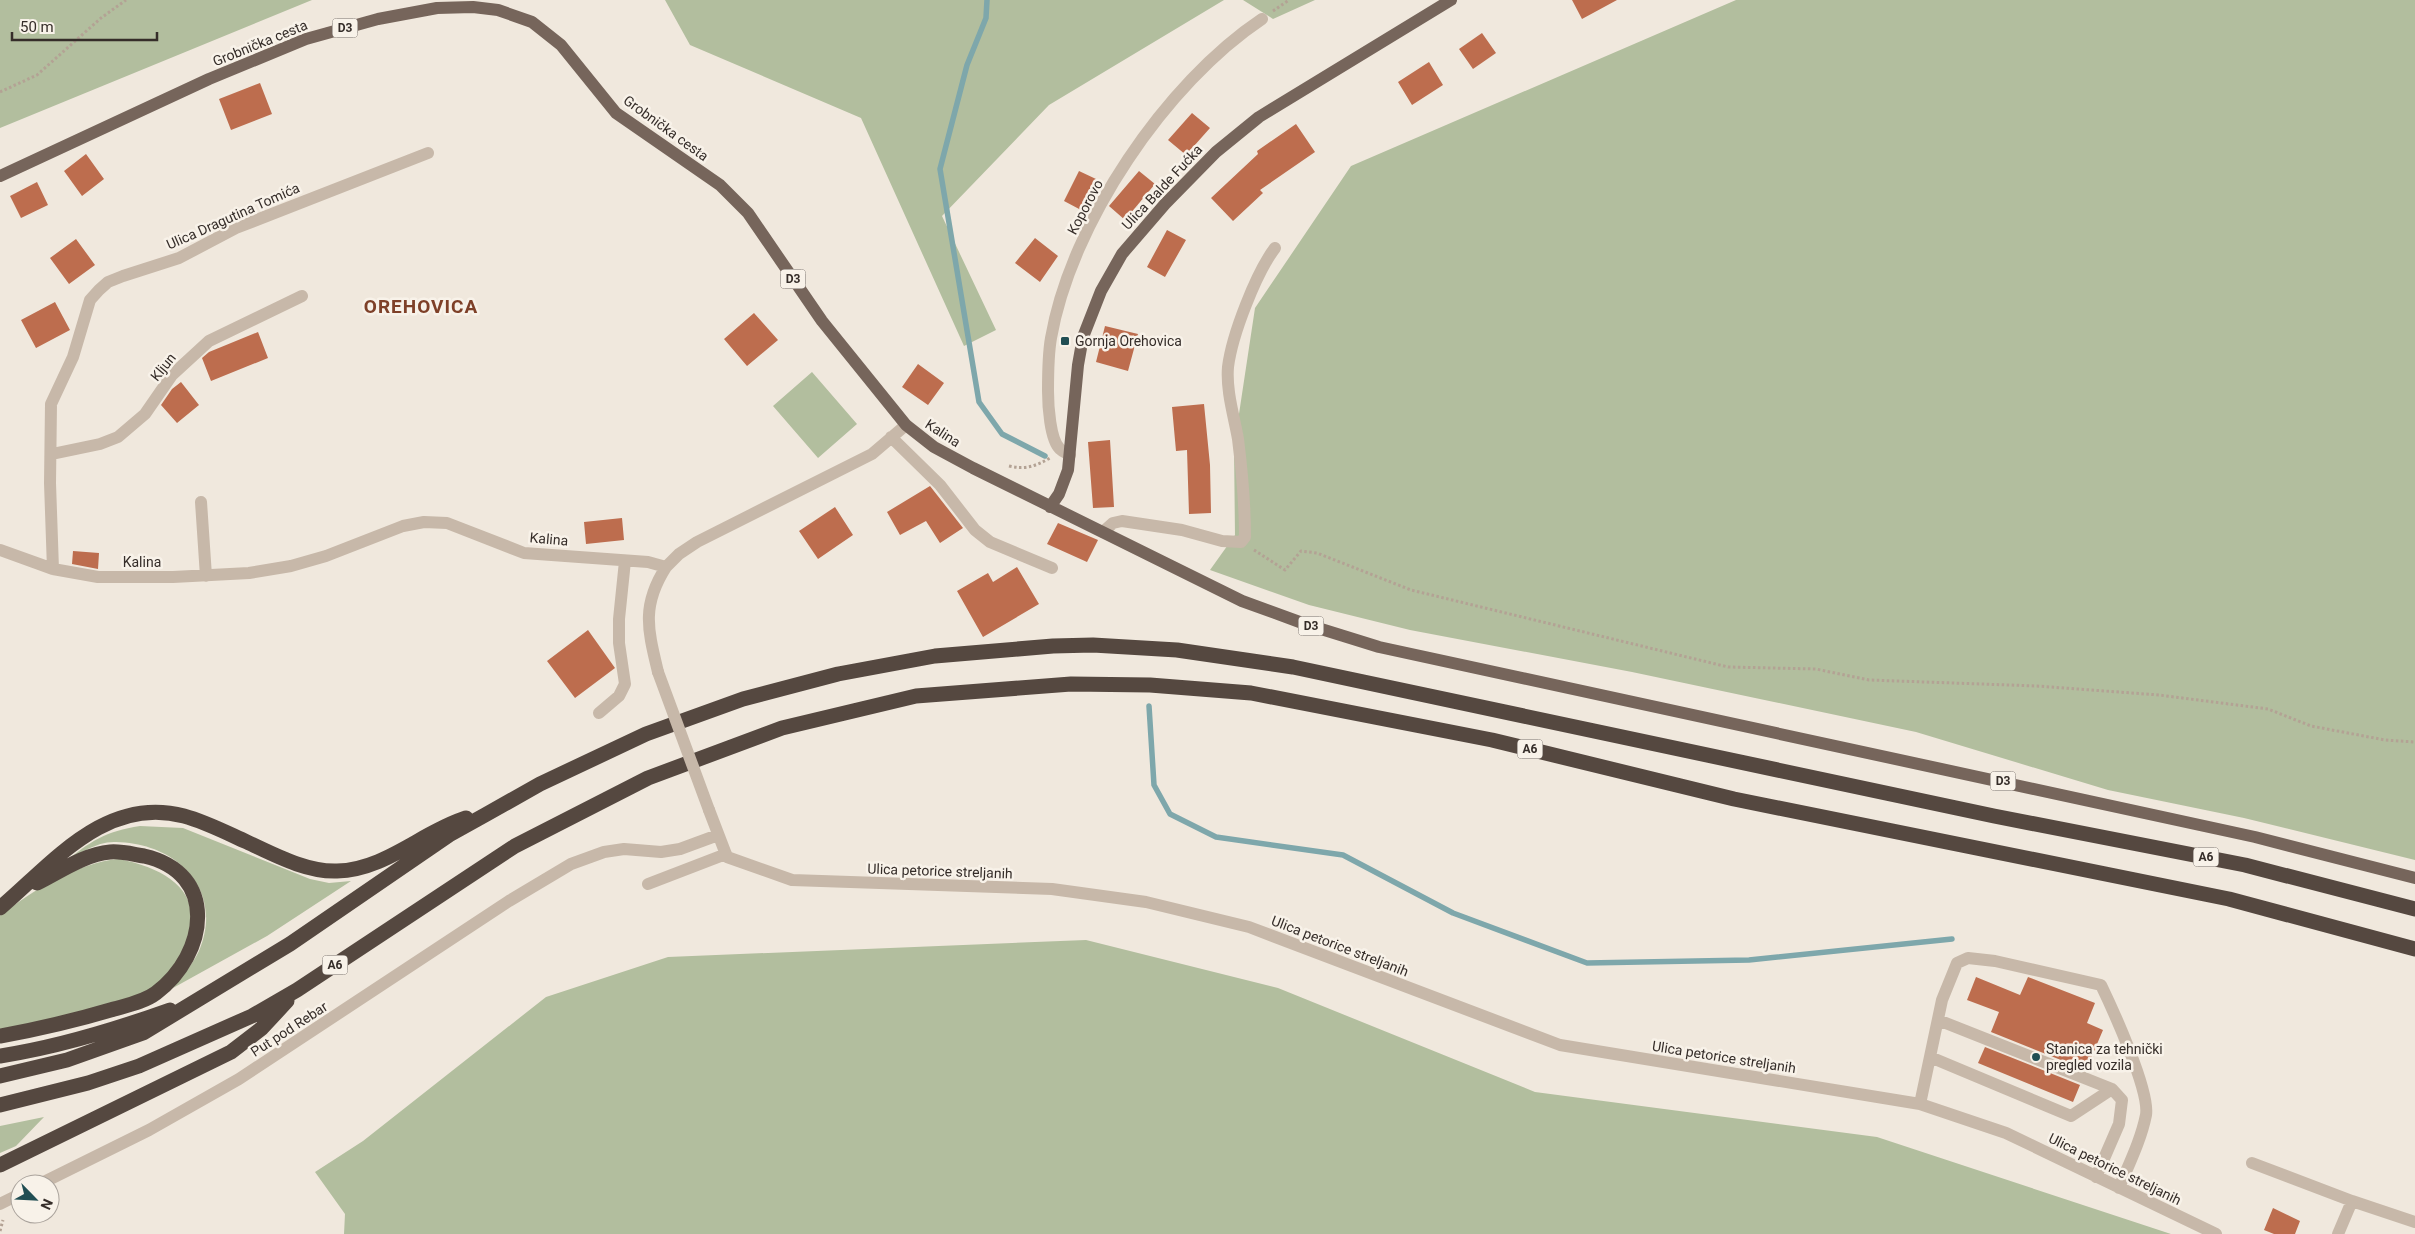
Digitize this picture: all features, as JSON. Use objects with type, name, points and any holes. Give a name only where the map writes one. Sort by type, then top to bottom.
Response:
[{"type":"highway","name":"A6","points":[[192,1001],[290,944],[449,836],[540,784],[646,734],[755,696],[838,674],[934,656],[1053,646],[1177,650],[1293,667],[1985,814],[2245,865],[2415,909]]},
{"type":"highway","name":"A6","points":[[0,1105],[88,1083],[139,1066],[252,1016],[297,990],[515,846],[648,778],[782,728],[916,696],[1071,684],[1150,685],[1251,693],[1492,740],[1734,799],[2229,899],[2415,949]]},
{"type":"highway","points":[[0,908],[89,832],[112,820],[146,812],[182,815],[198,820],[287,860],[336,872],[384,860],[440,828],[469,817],[485,815]]},
{"type":"highway","points":[[0,1036],[80,1019],[144,1000],[155,994],[176,974],[192,947],[197,930],[197,903],[191,889],[182,877],[161,862],[132,854],[109,852],[96,855],[20,891]]},
{"type":"highway","points":[[0,1165],[231,1052],[262,1028],[297,990]]},
{"type":"highway","points":[[0,1056],[66,1044],[106,1033],[192,1001]]},
{"type":"highway","points":[[0,1076],[58,1063],[113,1045],[150,1029],[192,1001]]},
{"type":"main road","name":"Ulica Balde Fućka","points":[[1050,506],[1064,482],[1070,455],[1078,365],[1083,337],[1101,291],[1122,254],[1165,204],[1216,152],[1258,117],[1451,0]]},
{"type":"main road","name":"Grobnička cesta","points":[[0,176],[210,79],[306,39],[378,19],[437,8],[473,7],[498,10],[532,22],[561,45],[616,113],[720,185],[741,206],[822,321],[906,425]]},
{"type":"main road","name":"Kalina","points":[[906,425],[934,448],[1050,506]]},
{"type":"main road","name":"D3","points":[[1050,506],[1242,601],[1305,624],[1379,647],[1609,695],[2236,833],[2415,878]]},
{"type":"street","name":"Koporovo","points":[[1070,455],[1060,450],[1053,436],[1048,399],[1048,367],[1051,337],[1063,293],[1076,256],[1097,214],[1144,135],[1170,103],[1219,52],[1242,32],[1262,19]]},
{"type":"street","name":"Ulica Dragutina Tomića","points":[[53,569],[50,492],[52,454],[50,425],[52,404],[73,357],[90,300],[108,282],[179,258],[236,228],[428,153]]},
{"type":"street","points":[[1103,532],[1113,523],[1122,521],[1182,530],[1222,541],[1241,542],[1245,537],[1238,448],[1228,368],[1234,342],[1249,300],[1268,257],[1275,248]]},
{"type":"street","name":"Kljun","points":[[52,454],[100,444],[118,437],[145,414],[172,375],[209,341],[302,296]]},
{"type":"street","name":"Kalina","points":[[0,550],[53,569],[98,577],[249,574],[291,566],[326,556],[403,526],[424,522],[447,523],[524,553],[648,562],[666,567],[679,554],[697,542],[842,471],[872,454],[906,425]]},
{"type":"street","points":[[891,437],[940,485],[975,530],[990,542],[1052,568]]},
{"type":"street","points":[[201,502],[206,576]]},
{"type":"street","points":[[599,713],[619,696],[625,684],[619,644],[619,619],[625,560]]},
{"type":"street","points":[[648,884],[726,854],[658,672],[648,630],[649,602],[656,583],[666,567]]},
{"type":"street","name":"Put pod Rebar","points":[[60,1174],[149,1130],[239,1079],[571,864],[604,852],[624,850],[661,852],[680,849],[718,834]]},
{"type":"street","name":"Ulica petorice streljanih","points":[[726,854],[727,857],[792,880],[1052,889],[1146,902],[1249,927],[1560,1045],[1920,1104],[2006,1133],[2216,1234]]},
{"type":"street","points":[[1920,1104],[1942,1000],[1957,963],[1968,958],[1995,960],[2101,985],[2132,1060],[2146,1114],[2136,1148],[2119,1188]]},
{"type":"street","points":[[1938,1020],[2112,1089],[2122,1100],[2119,1124],[2096,1177]]},
{"type":"street","points":[[1930,1056],[2071,1116],[2112,1089]]},
{"type":"street","points":[[2252,1162],[2352,1201],[2415,1222]]},
{"type":"street","points":[[2338,1234],[2352,1201]]},
{"type":"path","points":[[0,92],[37,75],[101,18],[126,0]]},
{"type":"path","points":[[1004,465],[1018,469],[1034,466],[1048,459]]},
{"type":"path","points":[[1241,542],[1285,570],[1301,550],[1317,553],[1411,590],[1728,667],[1816,669],[1869,680],[2037,686],[2159,695],[2268,709],[2311,726],[2385,740],[2415,742]]},
{"type":"green space","points":[[0,0],[312,0],[0,128]]},
{"type":"green space","points":[[665,0],[1224,0],[1049,105],[942,216],[996,330],[964,346],[861,118],[690,45]]},
{"type":"green space","points":[[1243,0],[1315,0],[1273,19]]},
{"type":"green space","points":[[1736,0],[2415,0],[2415,860],[2244,818],[2108,790],[1916,732],[1632,672],[1410,630],[1309,605],[1210,570],[1235,535],[1234,447],[1255,308],[1351,166]]},
{"type":"green space","points":[[812,372],[857,424],[818,458],[773,406]]},
{"type":"green space","points":[[140,826],[183,828],[310,879],[329,883],[351,881],[267,936],[173,988],[197,956],[205,929],[205,908],[200,890],[190,874],[175,861],[158,851],[138,844],[116,842],[95,846],[64,863],[82,849],[108,834]]},
{"type":"green space","points":[[119,859],[156,870],[182,889],[189,902],[192,917],[189,935],[175,965],[158,984],[137,996],[65,1015],[0,1029],[0,916],[26,897],[56,879],[88,866]]},
{"type":"green space","points":[[1086,940],[1278,988],[1535,1092],[1877,1137],[2171,1234],[344,1234],[345,1214],[315,1172],[363,1141],[546,997],[668,957]]},
{"type":"green space","points":[[44,1117],[16,1146],[0,1153],[0,1126]]},
{"type":"building","points":[[1572,0],[1617,0],[1582,19]]},
{"type":"building","points":[[1482,33],[1496,53],[1473,69],[1459,49]]},
{"type":"building","points":[[1429,62],[1443,85],[1412,105],[1398,82]]},
{"type":"building","points":[[260,83],[272,114],[231,130],[219,99]]},
{"type":"building","points":[[1192,113],[1210,128],[1186,155],[1168,140]]},
{"type":"building","points":[[1296,124],[1315,152],[1260,190],[1263,193],[1233,221],[1211,198],[1258,154],[1257,151]]},
{"type":"building","points":[[86,154],[104,179],[82,196],[64,171]]},
{"type":"building","points":[[1079,171],[1096,179],[1081,210],[1064,201]]},
{"type":"building","points":[[1139,171],[1155,184],[1125,220],[1109,206]]},
{"type":"building","points":[[37,182],[48,205],[21,218],[10,196]]},
{"type":"building","points":[[1167,230],[1186,240],[1165,277],[1147,267]]},
{"type":"building","points":[[1035,238],[1058,256],[1040,282],[1015,263]]},
{"type":"building","points":[[76,239],[95,265],[69,284],[50,258]]},
{"type":"building","points":[[55,302],[70,330],[36,348],[21,320]]},
{"type":"building","points":[[754,313],[778,340],[747,366],[724,339]]},
{"type":"building","points":[[1105,326],[1138,334],[1128,371],[1096,362]]},
{"type":"building","points":[[258,332],[268,358],[211,381],[202,358],[209,352]]},
{"type":"building","points":[[918,364],[944,383],[928,405],[902,387]]},
{"type":"building","points":[[181,382],[199,405],[177,423],[161,405],[172,389]]},
{"type":"building","points":[[1204,404],[1210,465],[1211,513],[1189,514],[1187,450],[1176,451],[1172,407]]},
{"type":"building","points":[[1110,440],[1114,507],[1093,508],[1088,442]]},
{"type":"building","points":[[930,486],[963,528],[940,543],[926,521],[900,535],[887,512]]},
{"type":"building","points":[[835,507],[853,535],[818,559],[799,531]]},
{"type":"building","points":[[622,518],[624,540],[586,544],[584,522]]},
{"type":"building","points":[[1058,523],[1098,540],[1087,562],[1047,544]]},
{"type":"building","points":[[73,551],[99,553],[98,569],[72,564]]},
{"type":"building","points":[[1017,567],[1039,604],[983,637],[957,591],[988,573],[993,582]]},
{"type":"building","points":[[588,630],[615,668],[575,698],[547,661]]},
{"type":"building","points":[[1976,977],[2020,995],[2028,977],[2095,1003],[2087,1023],[2103,1030],[2086,1070],[1991,1032],[1999,1012],[1967,1000]]},
{"type":"building","points":[[1985,1047],[2080,1085],[2073,1102],[1978,1063]]},
{"type":"building","points":[[2273,1208],[2300,1221],[2295,1234],[2274,1234],[2264,1230]]},
{"type":"waterway","points":[[987,0],[986,18],[967,65],[940,169],[979,402],[1002,434],[1045,456]]},
{"type":"waterway","points":[[1149,706],[1154,785],[1170,814],[1216,837],[1343,855],[1453,913],[1587,963],[1749,960],[1952,939]]},
{"type":"place","name":"Gornja Orehovica","points":[[1065,341]]},
{"type":"place","name":"Stanica za tehnički pregled vozila","points":[[2036,1057]]},
{"type":"district","name":"OREHOVICA","points":[[421,306]]}]
